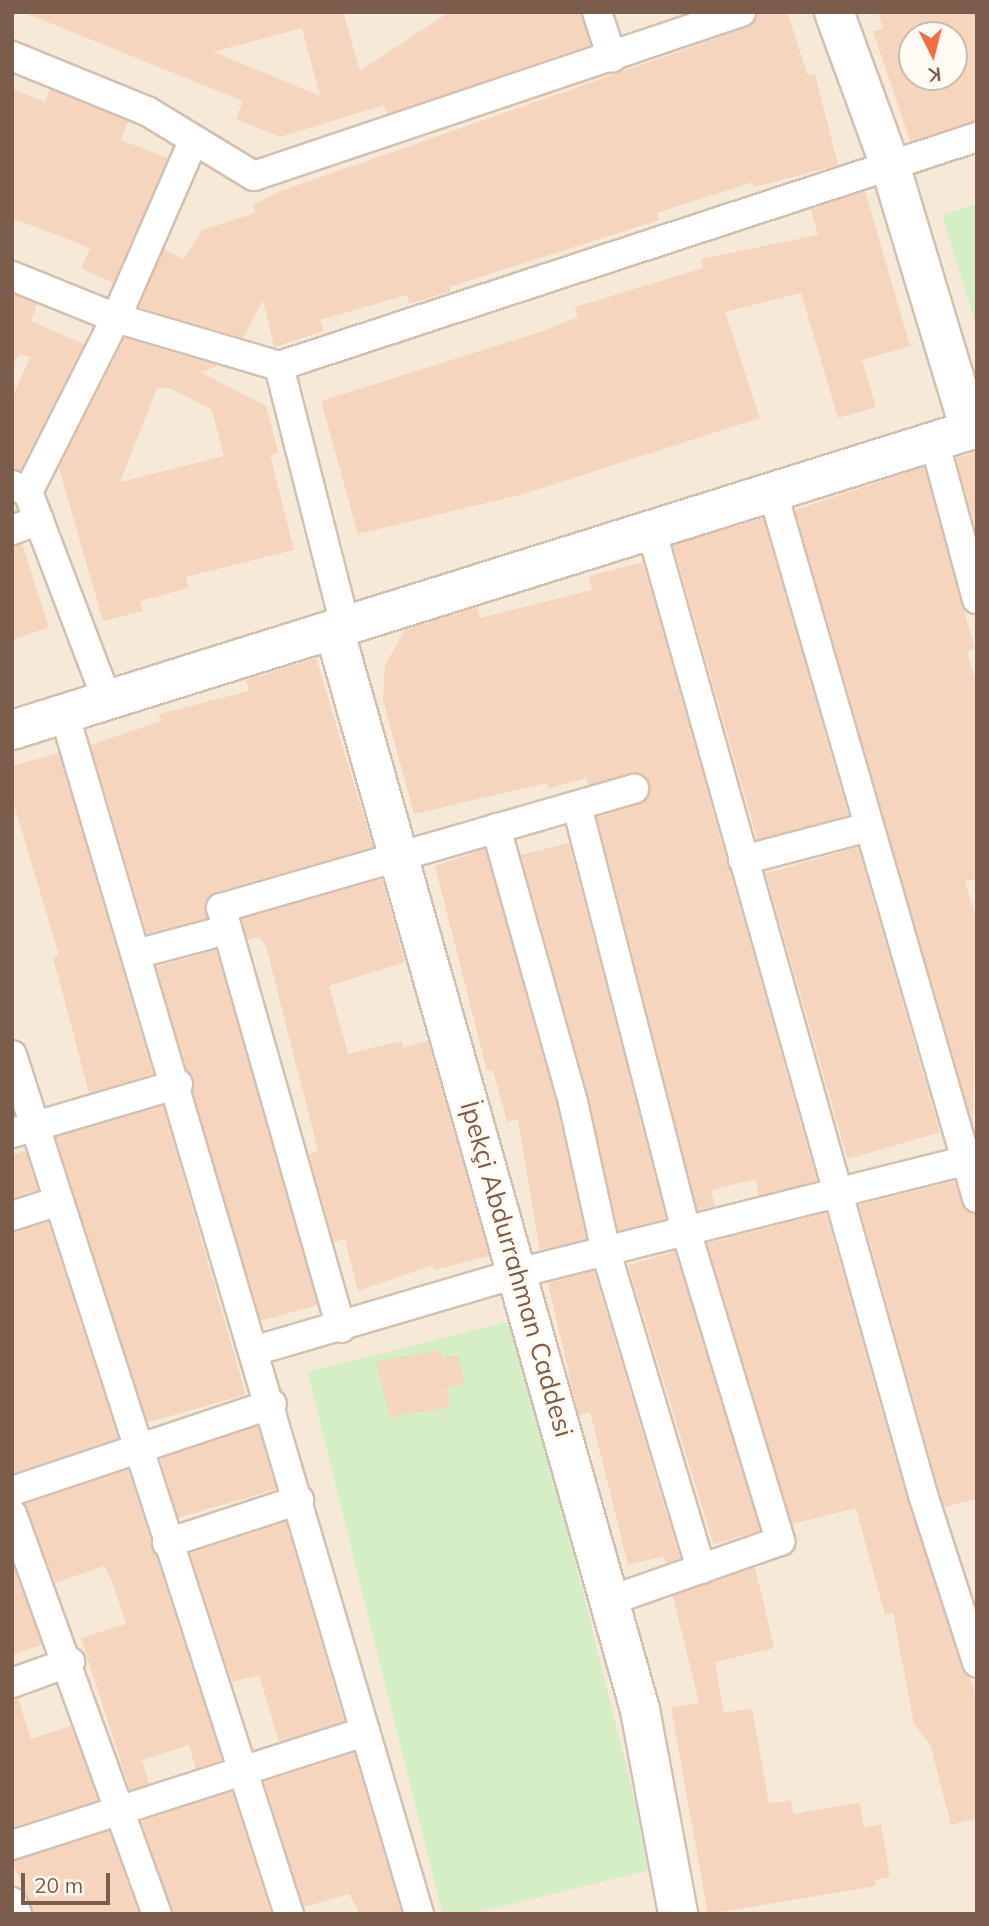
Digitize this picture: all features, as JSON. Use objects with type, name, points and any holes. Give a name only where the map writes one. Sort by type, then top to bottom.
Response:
[{"type":"street","points":[[597,12],[612,58]]},
{"type":"street","points":[[12,56],[147,111],[193,142],[254,176],[612,58],[741,12]]},
{"type":"street","points":[[834,12],[890,165],[960,433],[977,599]]},
{"type":"street","points":[[12,276],[116,318],[279,366],[977,137]]},
{"type":"street","points":[[107,700],[25,525],[20,489],[116,318],[193,142]]},
{"type":"street","points":[[279,366],[339,627]]},
{"type":"street","points":[[12,730],[960,433]]},
{"type":"street","points":[[772,490],[869,827],[971,1159],[977,1198]]},
{"type":"street","points":[[651,528],[839,1195],[977,1662]]},
{"type":"street","name":"İpekçi Abdurrahman Caddesi","points":[[339,627],[400,856],[640,1710],[678,1914]]},
{"type":"street","points":[[64,713],[257,1350],[419,1914]]},
{"type":"street","points":[[341,1328],[221,908],[634,789]]},
{"type":"street","points":[[577,806],[687,1234],[780,1541],[610,1601]]},
{"type":"street","points":[[743,860],[869,827]]},
{"type":"street","points":[[496,828],[573,1102],[606,1252],[701,1569]]},
{"type":"street","points":[[136,954],[226,930]]},
{"type":"street","points":[[12,1055],[22,1130],[55,1202],[246,1775],[289,1914]]},
{"type":"street","points":[[22,1130],[178,1084]]},
{"type":"street","points":[[257,1350],[341,1328],[518,1273],[687,1234],[971,1159]]},
{"type":"street","points":[[12,1216],[55,1202]]},
{"type":"street","points":[[12,1491],[272,1404]]},
{"type":"street","points":[[167,1544],[299,1500]]},
{"type":"street","points":[[12,1514],[69,1662],[157,1914]]},
{"type":"street","points":[[12,1683],[69,1662]]},
{"type":"street","points":[[12,1845],[121,1810],[246,1775],[365,1732]]},
{"type":"street","points":[[12,1902],[17,1914]]},
{"type":"shaded area","points":[[12,12],[977,12],[977,1914],[12,1914]]},
{"type":"green space","points":[[977,204],[977,328],[942,215]]},
{"type":"green space","points":[[515,1320],[652,1869],[472,1914],[443,1914],[307,1372]]},
{"type":"building","points":[[343,12],[360,71],[449,12],[581,12],[590,45],[387,114],[384,105],[280,137],[236,119],[243,101],[25,13]],"holes":[[[302,28],[320,96],[214,52]]]},
{"type":"building","points":[[787,12],[808,76],[815,74],[838,165],[754,187],[753,182],[657,213],[659,220],[449,287],[451,291],[409,304],[407,295],[320,320],[324,331],[274,347],[263,300],[243,338],[139,307],[164,249],[184,259],[202,230],[255,213],[253,205],[278,192],[746,28],[757,13]]},
{"type":"building","points":[[878,12],[977,12],[977,121],[910,141],[873,31],[883,29]]},
{"type":"building","points":[[12,89],[45,102],[50,89],[128,121],[121,140],[168,158],[113,283],[81,268],[90,248],[12,218]]},
{"type":"building","points":[[865,191],[910,346],[862,360],[876,407],[838,418],[801,293],[725,312],[760,418],[523,494],[358,534],[321,401],[543,331],[578,317],[575,307],[703,268],[701,259],[818,235],[811,209]]},
{"type":"building","points":[[12,294],[37,304],[31,321],[84,344],[20,470],[12,469],[12,398],[30,357],[20,354],[12,365]]},
{"type":"building","points":[[125,338],[219,366],[200,372],[266,406],[278,452],[270,455],[294,550],[186,577],[188,588],[140,601],[143,611],[103,621],[59,468]],"holes":[[[157,388],[170,388],[212,410],[224,456],[120,482]]]},
{"type":"building","points":[[977,451],[977,527],[975,527],[956,458]]},
{"type":"building","points":[[924,467],[975,649],[967,651],[977,688],[977,879],[965,881],[977,921],[973,1125],[795,510]]},
{"type":"building","points":[[763,518],[848,815],[758,841],[673,544]]},
{"type":"building","points":[[22,544],[49,627],[12,640],[12,546]]},
{"type":"building","points":[[643,562],[817,1181],[759,1196],[755,1179],[711,1190],[715,1206],[698,1211],[597,817],[645,801],[646,778],[630,773],[588,785],[586,778],[548,788],[547,783],[414,814],[383,700],[385,665],[405,630],[477,607],[480,618],[592,590],[589,576]]},
{"type":"building","points":[[316,658],[373,847],[216,892],[205,903],[207,918],[147,934],[91,745],[161,721],[159,714],[249,691],[246,680]]},
{"type":"building","points":[[59,753],[153,1074],[89,1093],[53,957],[59,955],[12,798],[12,766]]},
{"type":"building","points":[[569,843],[666,1219],[618,1231],[589,1098],[521,855]]},
{"type":"building","points":[[858,847],[940,1132],[848,1159],[766,873]]},
{"type":"building","points":[[485,849],[557,1106],[586,1239],[540,1250],[518,1119],[507,1122],[493,1070],[487,1071],[435,866]]},
{"type":"building","points":[[382,879],[405,962],[329,986],[348,1054],[401,1041],[403,1048],[428,1041],[489,1256],[434,1270],[433,1265],[358,1291],[345,1239],[334,1242],[309,1154],[318,1151],[266,946],[259,937],[247,940],[242,919]]},
{"type":"building","points":[[216,950],[318,1305],[258,1322],[156,967]]},
{"type":"building","points":[[163,1106],[246,1394],[138,1425],[55,1137]]},
{"type":"building","points":[[25,1151],[38,1190],[12,1198],[12,1155]]},
{"type":"building","points":[[955,1181],[965,1209],[977,1214],[977,1499],[944,1507],[859,1205]]},
{"type":"building","points":[[826,1213],[907,1500],[977,1698],[977,1818],[951,1825],[930,1744],[914,1724],[893,1613],[885,1615],[856,1508],[792,1524],[707,1243]]},
{"type":"building","points":[[48,1222],[118,1438],[12,1473],[12,1232]]},
{"type":"building","points":[[675,1251],[760,1530],[714,1545],[628,1265]]},
{"type":"building","points":[[594,1271],[680,1558],[666,1564],[664,1556],[628,1565],[590,1412],[579,1415],[576,1405],[548,1283]]},
{"type":"building","points":[[441,1350],[442,1358],[459,1355],[464,1384],[446,1387],[450,1407],[390,1417],[376,1361]]},
{"type":"building","points":[[258,1426],[276,1489],[177,1518],[159,1454]]},
{"type":"building","points":[[128,1470],[222,1760],[196,1769],[189,1745],[142,1760],[149,1784],[130,1790],[81,1638],[126,1624],[112,1581],[104,1566],[55,1583],[25,1504]]},
{"type":"building","points":[[286,1522],[344,1721],[279,1742],[259,1675],[232,1682],[190,1553]]},
{"type":"building","points":[[12,1563],[42,1645],[12,1655]]},
{"type":"building","points":[[755,1567],[774,1648],[715,1662],[724,1713],[752,1708],[769,1804],[791,1800],[793,1814],[860,1803],[864,1828],[881,1824],[890,1877],[875,1880],[876,1886],[708,1914],[671,1708],[699,1703],[673,1596]]},
{"type":"building","points":[[18,1698],[31,1739],[71,1726],[98,1800],[12,1827],[12,1699]]},
{"type":"building","points":[[354,1753],[402,1914],[360,1914],[349,1894],[304,1907],[264,1782]]},
{"type":"building","points":[[232,1792],[271,1914],[173,1914],[141,1821]]},
{"type":"building","points":[[109,1831],[139,1914],[33,1914],[12,1861]]}]
